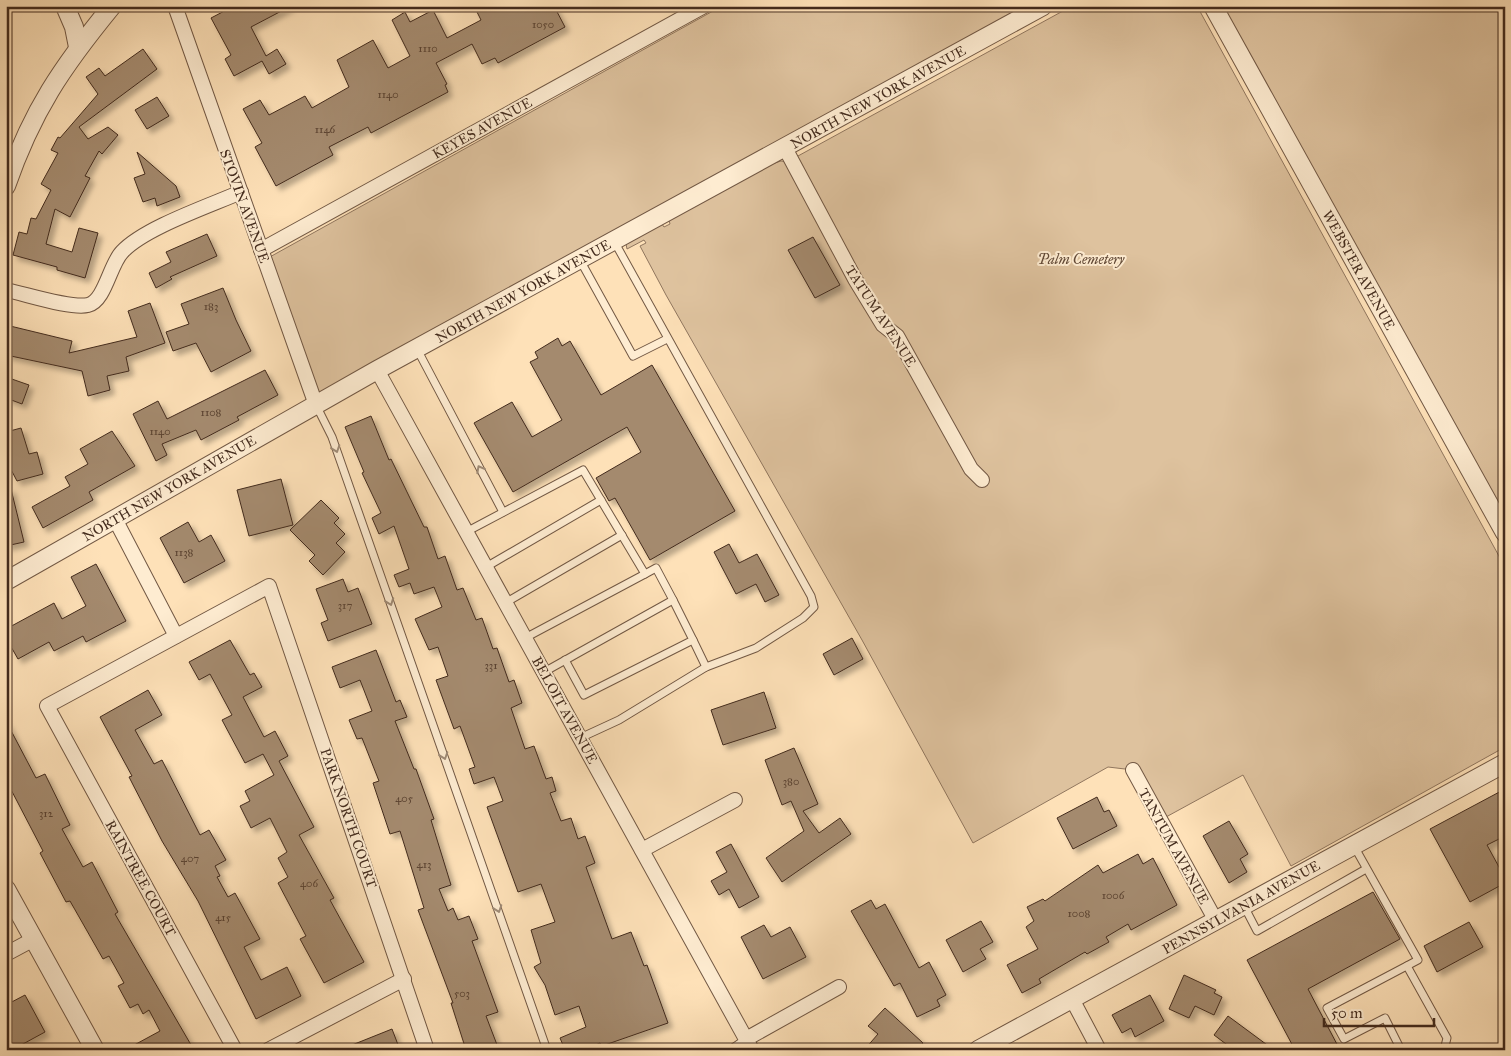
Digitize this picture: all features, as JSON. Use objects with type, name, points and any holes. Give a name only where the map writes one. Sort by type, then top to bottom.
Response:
[{"type":"street","points":[[64,6],[74,26],[78,47]]},
{"type":"street","points":[[6,186],[29,125],[54,82],[78,47],[112,6]]},
{"type":"street","name":"STOVIN AVENUE","points":[[175,6],[316,405]]},
{"type":"street","name":"KEYES AVENUE","points":[[261,250],[704,6]]},
{"type":"street","name":"NORTH NEW YORK AVENUE","points":[[6,582],[377,370],[786,148],[1042,6]]},
{"type":"street","name":"WEBSTER AVENUE","points":[[1213,6],[1505,533]]},
{"type":"street","name":"TATUM AVENUE","points":[[786,148],[855,279],[883,325],[897,336],[971,469],[982,480]]},
{"type":"street","points":[[6,290],[77,305],[90,304],[102,294],[110,271],[121,253],[138,238],[241,192]]},
{"type":"street","name":"BELOIT AVENUE","points":[[377,370],[749,1044]]},
{"type":"street","points":[[115,519],[176,636]]},
{"type":"street","name":"PARK NORTH COURT","points":[[176,636],[269,586],[427,1050]]},
{"type":"street","name":"RAINTREE COURT","points":[[176,636],[47,706],[235,1050]]},
{"type":"street","name":"PENNSYLVANIA AVENUE","points":[[978,1050],[1505,763]]},
{"type":"street","name":"TANTUM AVENUE","points":[[1132,770],[1216,921]]},
{"type":"street","points":[[642,850],[734,800]]},
{"type":"street","points":[[6,888],[95,1050]]},
{"type":"street","points":[[6,954],[34,939]]},
{"type":"street","points":[[268,1050],[404,979]]},
{"type":"street","points":[[749,1044],[839,988]]},
{"type":"street","points":[[1072,999],[1099,1050]]},
{"type":"lane","points":[[580,738],[619,720],[706,667],[756,648],[803,618],[814,607],[811,596],[614,241]]},
{"type":"lane","points":[[580,260],[633,356],[667,339]]},
{"type":"lane","points":[[416,349],[503,512]]},
{"type":"lane","points":[[316,405],[332,437],[547,1050]]},
{"type":"lane","points":[[466,532],[583,470],[645,574]]},
{"type":"lane","points":[[486,567],[601,500]]},
{"type":"lane","points":[[506,603],[622,535]]},
{"type":"lane","points":[[525,638],[656,568],[706,667]]},
{"type":"lane","points":[[544,672],[673,600]]},
{"type":"lane","points":[[565,660],[584,695],[694,640]]},
{"type":"lane","points":[[1354,846],[1418,960],[1327,1008],[1344,1039],[1385,1018],[1401,1050]]},
{"type":"lane","points":[[1244,905],[1257,931],[1366,869]]},
{"type":"lane","points":[[1407,966],[1447,1038],[1444,1050]]},
{"type":"lane","points":[[730,1050],[749,1044]]},
{"type":"green space","points":[[722,6],[1037,6],[316,395],[268,258]]},
{"type":"green space","name":"Palm Cemetery","points":[[1072,6],[1197,6],[1505,567],[1505,747],[1291,866],[1243,775],[1166,817],[1135,763],[1125,769],[1108,767],[973,843],[862,640],[666,295],[640,246],[646,243],[644,240],[627,249],[626,244],[662,224],[664,227],[670,224],[669,220],[772,164],[781,161],[787,162]]},
{"type":"green space","points":[[1223,6],[1505,6],[1505,517]]},
{"type":"building","points":[[234,6],[291,6],[251,27],[266,56],[277,49],[286,64],[269,74],[262,61],[234,76],[225,59],[231,55],[211,18]]},
{"type":"building","points":[[474,6],[554,6],[565,27],[498,63],[495,58],[482,64],[472,44],[436,63],[447,84],[445,85],[448,92],[371,133],[368,127],[329,147],[333,155],[276,186],[255,147],[262,143],[243,109],[260,100],[269,115],[305,96],[312,108],[349,87],[337,60],[373,40],[388,68],[410,56],[392,20],[405,12],[410,22],[433,10],[447,38],[481,20]]},
{"type":"building","points":[[143,49],[157,69],[79,127],[88,139],[108,127],[118,135],[102,154],[99,151],[85,176],[90,178],[70,217],[55,209],[46,244],[72,252],[79,228],[98,233],[85,278],[57,270],[57,267],[13,255],[19,232],[27,234],[31,218],[36,219],[51,190],[41,184],[58,153],[51,150],[58,137],[60,138],[98,94],[86,77],[99,68],[105,76]]},
{"type":"building","points":[[157,97],[169,116],[147,129],[135,110]]},
{"type":"building","points":[[137,152],[176,186],[180,197],[157,206],[155,198],[143,202],[134,178],[145,174]]},
{"type":"building","points":[[207,234],[217,256],[170,277],[172,279],[156,288],[149,273],[171,262],[166,252]]},
{"type":"building","points":[[813,237],[840,285],[815,298],[788,250]]},
{"type":"building","points":[[223,288],[251,351],[211,372],[196,343],[173,351],[166,332],[189,324],[181,304]]},
{"type":"building","points":[[150,303],[165,343],[126,357],[129,371],[107,376],[110,390],[88,396],[82,371],[6,355],[6,325],[72,341],[69,353],[137,337],[128,311]]},
{"type":"building","points":[[558,338],[562,346],[570,341],[601,395],[652,365],[735,511],[650,560],[615,498],[609,501],[596,478],[641,452],[627,427],[513,492],[474,423],[512,402],[532,437],[562,420],[530,362],[538,358],[535,352]]},
{"type":"building","points":[[265,370],[278,395],[237,417],[239,420],[201,440],[196,430],[162,444],[167,455],[156,461],[133,414],[158,401],[167,419]]},
{"type":"building","points":[[6,377],[29,385],[22,404],[6,398]]},
{"type":"building","points":[[371,416],[389,460],[391,459],[424,527],[427,527],[438,559],[445,556],[457,590],[463,588],[476,620],[482,618],[493,649],[497,648],[509,682],[514,680],[522,703],[511,708],[525,749],[534,746],[546,779],[552,777],[556,791],[550,793],[561,821],[571,818],[578,839],[585,836],[595,863],[586,867],[612,939],[631,932],[644,966],[647,965],[668,1023],[602,1046],[600,1043],[585,1050],[565,1050],[560,1038],[586,1027],[579,1006],[555,1015],[545,985],[534,967],[541,963],[531,930],[555,922],[541,884],[518,892],[487,807],[503,801],[494,777],[474,784],[469,769],[475,767],[460,726],[454,729],[436,680],[448,676],[438,647],[429,650],[415,619],[442,607],[434,587],[414,594],[410,583],[399,587],[394,575],[409,569],[394,526],[379,534],[372,518],[381,513],[362,473],[364,472],[345,427]]},
{"type":"building","points":[[21,428],[29,454],[37,452],[43,474],[17,481],[6,460],[6,432]]},
{"type":"building","points":[[112,431],[135,466],[89,492],[93,500],[43,528],[32,507],[70,486],[65,477],[88,464],[80,449]]},
{"type":"building","points":[[281,479],[293,525],[249,536],[237,490]]},
{"type":"building","points":[[6,489],[11,489],[24,542],[6,546]]},
{"type":"building","points":[[321,500],[339,518],[334,523],[345,534],[336,543],[345,552],[323,575],[309,561],[315,555],[290,530]]},
{"type":"building","points":[[188,522],[199,542],[211,535],[225,561],[184,583],[160,538]]},
{"type":"building","points":[[729,544],[739,563],[757,554],[779,595],[765,602],[756,584],[736,594],[714,552]]},
{"type":"building","points":[[96,564],[126,621],[86,642],[83,636],[54,651],[49,642],[18,659],[6,638],[6,629],[54,603],[62,619],[86,606],[71,577]]},
{"type":"building","points":[[343,579],[348,592],[358,588],[372,624],[328,641],[321,623],[328,620],[316,589]]},
{"type":"building","points":[[852,638],[863,659],[834,675],[823,654]]},
{"type":"building","points":[[230,640],[250,675],[254,673],[262,687],[243,697],[264,737],[275,731],[288,756],[279,761],[314,827],[299,835],[334,898],[330,900],[364,962],[324,983],[300,939],[306,936],[278,883],[288,877],[278,858],[287,852],[270,818],[251,828],[240,806],[250,801],[245,791],[274,775],[263,754],[245,763],[222,720],[232,715],[210,674],[199,680],[189,662]]},
{"type":"building","points":[[376,650],[396,702],[400,700],[407,717],[395,721],[414,769],[416,769],[434,819],[431,820],[451,885],[439,889],[448,911],[453,908],[458,920],[469,916],[478,939],[472,941],[498,1012],[486,1016],[499,1050],[466,1050],[451,1003],[453,1003],[418,910],[424,908],[400,831],[390,834],[373,783],[379,781],[362,738],[357,739],[349,720],[372,711],[360,680],[340,688],[332,667]]},
{"type":"building","points":[[148,690],[162,715],[135,730],[154,764],[162,760],[200,835],[209,830],[226,860],[215,866],[220,876],[217,877],[228,897],[235,893],[260,939],[244,947],[261,980],[287,967],[301,996],[256,1019],[198,901],[162,841],[129,777],[132,776],[100,717]]},
{"type":"building","points":[[764,692],[776,728],[723,745],[711,710]]},
{"type":"building","points":[[6,721],[36,778],[45,774],[70,825],[62,829],[83,867],[92,862],[118,912],[115,914],[194,1050],[125,1050],[160,1031],[149,1010],[143,1014],[138,1004],[130,1008],[118,986],[124,983],[109,956],[103,959],[70,901],[66,902],[40,853],[43,851],[6,780]]},
{"type":"building","points":[[794,748],[818,804],[803,811],[819,833],[840,818],[851,834],[782,882],[766,858],[804,831],[791,801],[782,805],[765,760]]},
{"type":"building","points":[[1505,789],[1505,836],[1487,845],[1505,878],[1505,883],[1470,902],[1430,829]]},
{"type":"building","points":[[1097,797],[1104,812],[1109,810],[1117,826],[1073,849],[1057,818]]},
{"type":"building","points":[[1229,821],[1248,854],[1240,859],[1247,872],[1229,883],[1203,836]]},
{"type":"building","points":[[731,844],[759,897],[739,908],[729,889],[719,895],[711,881],[727,872],[716,852]]},
{"type":"building","points":[[1138,854],[1143,864],[1153,858],[1177,905],[1131,930],[1128,924],[1106,937],[1109,942],[1087,954],[1085,952],[1039,979],[1041,983],[1022,993],[1007,965],[1038,949],[1026,927],[1034,921],[1027,907],[1043,899],[1045,901],[1098,865],[1103,873]]},
{"type":"building","points":[[1373,892],[1400,939],[1308,989],[1340,1050],[1295,1050],[1247,960]]},
{"type":"building","points":[[871,900],[876,909],[885,904],[919,968],[929,962],[946,995],[937,1000],[940,1006],[917,1017],[900,983],[894,986],[851,911]]},
{"type":"building","points":[[981,921],[993,942],[980,949],[986,959],[963,972],[946,940]]},
{"type":"building","points":[[1469,922],[1483,947],[1437,972],[1424,946]]},
{"type":"building","points":[[764,925],[771,937],[790,927],[806,957],[763,979],[741,937]]},
{"type":"building","points":[[1184,975],[1216,990],[1214,993],[1222,997],[1214,1015],[1195,1006],[1189,1018],[1169,1009]]},
{"type":"building","points":[[25,995],[45,1032],[12,1050],[6,1050],[6,1005]]},
{"type":"building","points":[[1150,995],[1164,1021],[1135,1037],[1131,1028],[1122,1033],[1112,1015]]},
{"type":"building","points":[[885,1008],[923,1043],[916,1050],[864,1050],[878,1034],[868,1026]]},
{"type":"building","points":[[1228,1016],[1274,1050],[1234,1050],[1214,1035]]},
{"type":"building","points":[[392,1029],[400,1050],[342,1050],[342,1049]]},
{"type":"railway","points":[[1500,1050],[1505,1031]]}]
